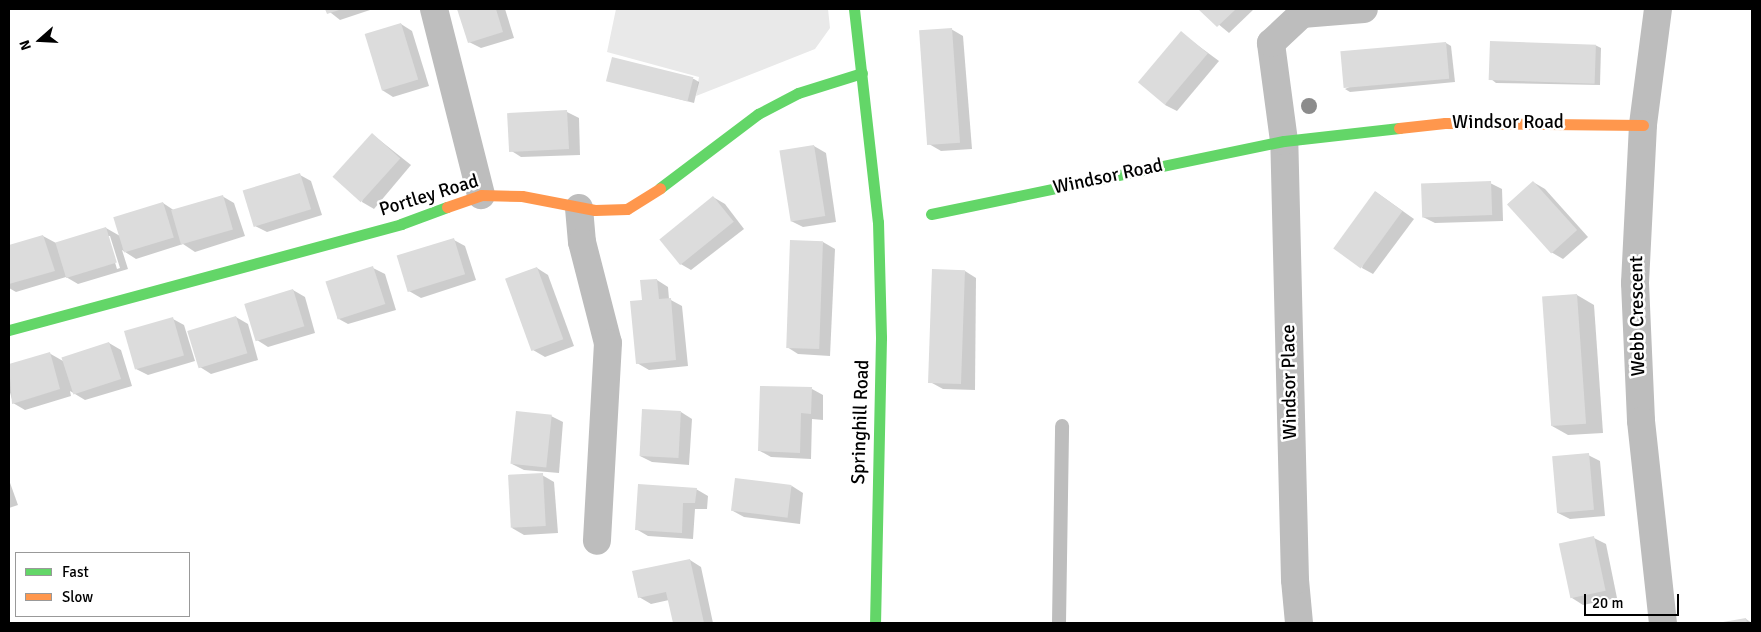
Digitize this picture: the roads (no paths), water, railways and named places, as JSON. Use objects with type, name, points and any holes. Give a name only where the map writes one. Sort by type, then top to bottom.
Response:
[{"type":"street","points":[[434,9],[481,195]]},
{"type":"street","name":"Springhill Road","points":[[854,9],[878,222],[881,338],[874,623]]},
{"type":"street","points":[[1284,141],[1271,42],[1302,14],[1364,9]]},
{"type":"street","name":"Webb Crescent","points":[[1658,9],[1643,125],[1635,283],[1641,421],[1663,623]]},
{"type":"street","name":"Portley Road","points":[[9,330],[401,224],[481,195],[522,196],[579,208],[627,209],[657,190],[758,114],[798,93],[862,73]]},
{"type":"street","name":"Windsor Road","points":[[931,214],[1284,141],[1445,123],[1643,125]]},
{"type":"street","name":"Windsor Place","points":[[1284,141],[1295,580],[1299,623]]},
{"type":"street","points":[[579,208],[582,242],[608,343],[598,541]]},
{"type":"lane","points":[[1058,623],[1062,426]]}]
